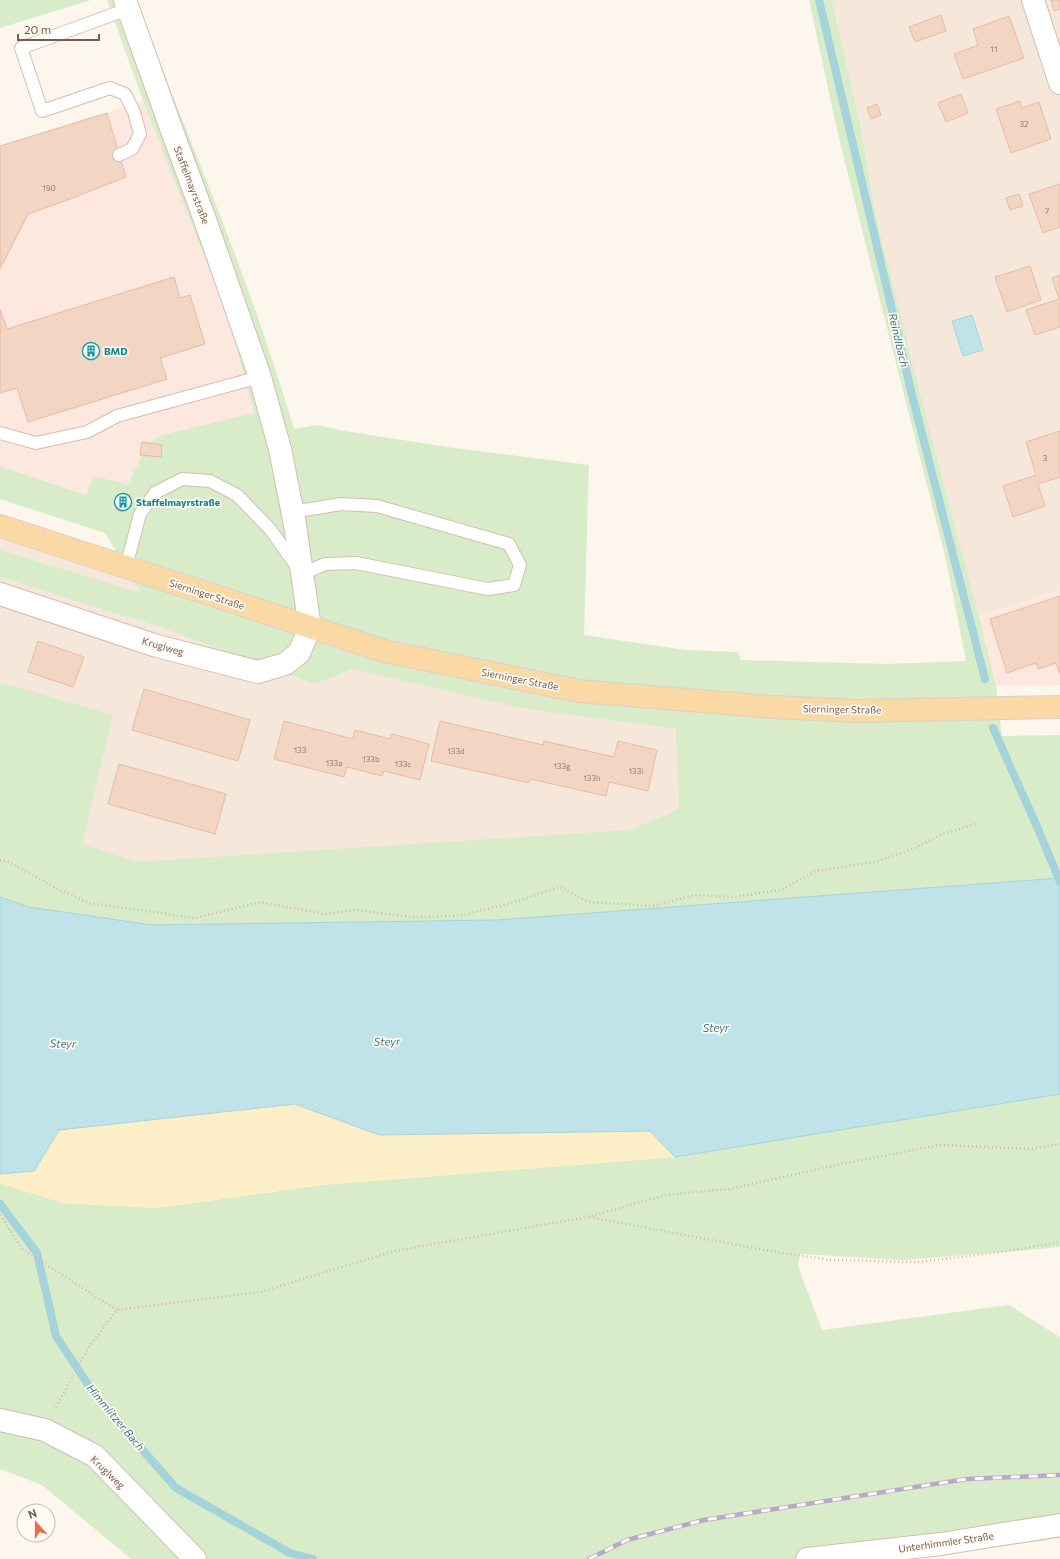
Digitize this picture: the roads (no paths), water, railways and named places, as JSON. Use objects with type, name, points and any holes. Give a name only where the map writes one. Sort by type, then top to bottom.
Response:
[{"type":"main road","name":"Sierninger Straße","points":[[0,526],[384,651],[579,691],[773,707],[856,711],[1060,707]]},
{"type":"street","points":[[1033,0],[1060,83]]},
{"type":"street","name":"Staffelmayrstraße","points":[[126,4],[204,217],[260,377],[280,449],[292,512],[310,628]]},
{"type":"street","name":"Kruglweg","points":[[0,594],[157,646],[258,672],[286,664],[299,653],[310,628]]},
{"type":"street","name":"Kruglweg","points":[[0,1420],[45,1430],[95,1456],[195,1559]]},
{"type":"street","name":"Unterhimmler Straße","points":[[807,1559],[941,1544],[1060,1525]]},
{"type":"lane","points":[[120,155],[132,149],[140,134],[134,112],[125,94],[110,88],[42,111],[21,48],[126,4]]},
{"type":"lane","points":[[0,433],[36,443],[87,432],[118,416],[260,377]]},
{"type":"lane","points":[[126,567],[140,514],[155,493],[182,479],[210,480],[238,496],[270,530],[302,574],[325,564],[356,563],[488,589],[514,585],[520,565],[509,544],[377,506],[341,504],[292,512]]},
{"type":"water","points":[[972,315],[983,350],[963,356],[952,321]]},
{"type":"water","name":"Steyr","points":[[1060,878],[1060,1094],[675,1157],[650,1131],[379,1135],[295,1104],[59,1130],[34,1171],[0,1174],[0,897],[29,907],[152,925],[497,920]]},
{"type":"waterway","name":"Reindlbach","points":[[819,0],[912,395],[985,679]]},
{"type":"waterway","points":[[993,728],[1060,882]]},
{"type":"waterway","name":"Himmlitzer Bach","points":[[0,1204],[37,1253],[56,1336],[97,1398],[176,1488],[290,1553],[313,1559]]},
{"type":"railway","points":[[589,1559],[627,1540],[704,1520],[967,1479],[1060,1475]]},
{"type":"place","name":"BMD","points":[[91,351]]},
{"type":"place","name":"Staffelmayrstraße","points":[[123,502]]}]
